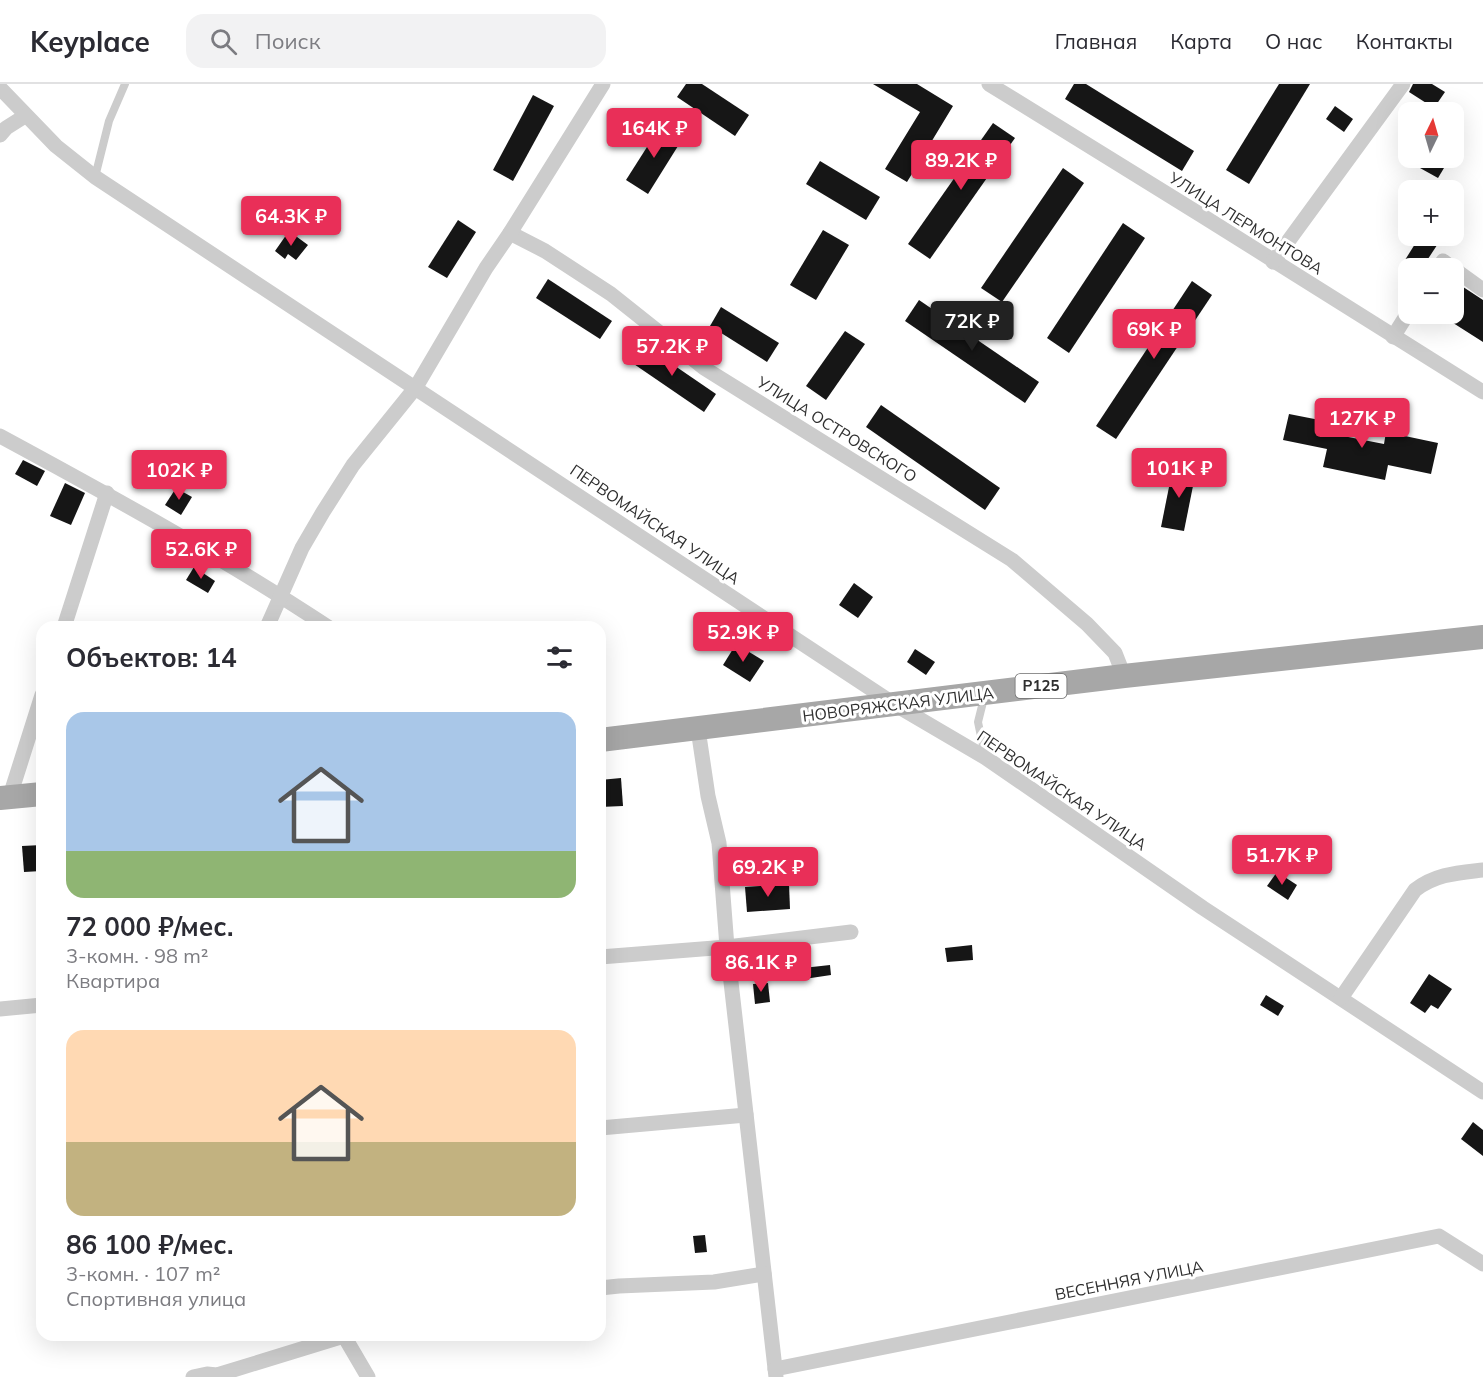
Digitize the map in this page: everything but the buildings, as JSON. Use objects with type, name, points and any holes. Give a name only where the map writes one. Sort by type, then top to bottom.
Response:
[{"type":"main road","name":"НОВОРЯЖСКАЯ УЛИЦА","points":[[606,739],[1124,676],[1483,637]]},
{"type":"main road","points":[[5,797],[36,794]]},
{"type":"street","points":[[269,621],[302,548],[335,493],[354,465],[416,387],[486,268],[603,84]]},
{"type":"street","name":"УЛИЦА ЛЕРМОНТОВА","points":[[988,84],[1008,89],[1273,262],[1483,392]]},
{"type":"street","points":[[1273,262],[1403,84]]},
{"type":"street","name":"ПЕРВОМАЙСКАЯ УЛИЦА","points":[[0,88],[56,146],[95,177],[894,704],[986,758],[1203,908],[1483,1092]]},
{"type":"street","points":[[0,135],[6,128],[25,116]]},
{"type":"street","name":"УЛИЦА ОСТРОВСКОГО","points":[[510,233],[546,251],[610,294],[704,368],[1012,560],[1087,624],[1115,653],[1124,676]]},
{"type":"street","points":[[1464,272],[1483,277]]},
{"type":"street","points":[[1464,277],[1483,290]]},
{"type":"street","points":[[1393,337],[1401,324]]},
{"type":"street","points":[[0,436],[106,493],[280,595],[319,621]]},
{"type":"street","points":[[66,621],[106,493]]},
{"type":"street","points":[[5,797],[36,712]]},
{"type":"street","points":[[698,729],[718,843],[727,947],[776,1373]]},
{"type":"street","points":[[1341,998],[1415,890],[1426,881],[1442,874],[1483,870]]},
{"type":"street","points":[[606,957],[727,947],[851,932]]},
{"type":"street","points":[[0,1010],[36,1006]]},
{"type":"street","points":[[606,1127],[746,1115]]},
{"type":"street","name":"ВЕСЕННЯЯ УЛИЦА","points":[[776,1373],[1439,1236],[1483,1264]]},
{"type":"street","points":[[606,1287],[714,1282],[764,1274]]},
{"type":"street","points":[[193,1377],[207,1374],[217,1376],[329,1341]]},
{"type":"street","points":[[348,1341],[368,1377]]},
{"type":"lane","points":[[95,177],[109,122],[125,84]]},
{"type":"lane","points":[[985,693],[978,722],[986,758]]}]
